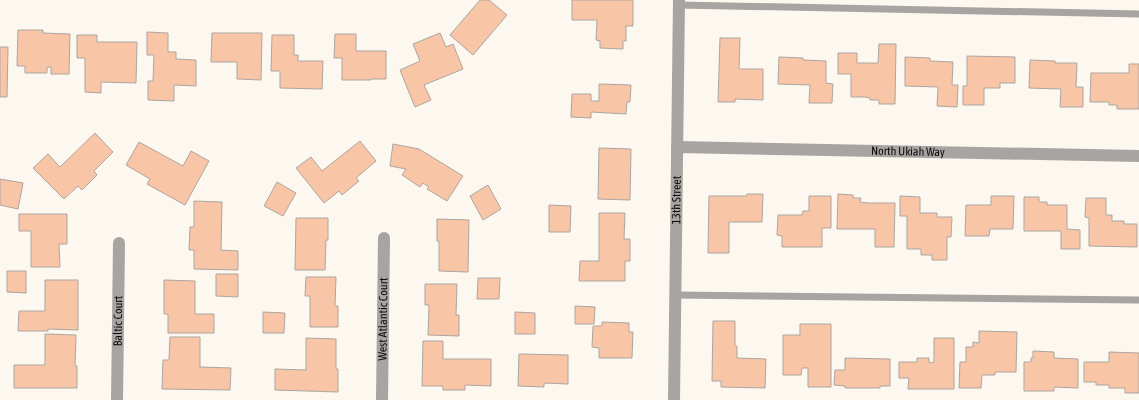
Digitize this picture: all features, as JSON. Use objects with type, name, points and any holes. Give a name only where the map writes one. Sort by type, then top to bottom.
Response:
[{"type":"street","name":"13th Street","points":[[674,400],[679,2]]},
{"type":"street","name":"North Ukiah Way","points":[[677,147],[1139,156]]},
{"type":"street","name":"West Atlantic Court","points":[[382,400],[384,238]]},
{"type":"street","name":"Baltic Court","points":[[117,400],[119,243]]},
{"type":"lane","points":[[679,2],[1139,14]]},
{"type":"lane","points":[[675,295],[1139,300]]},
{"type":"building","points":[[480,0],[489,0],[507,15],[473,55],[450,35]]},
{"type":"building","points":[[572,0],[633,0],[633,26],[626,26],[626,41],[623,41],[623,49],[600,48],[600,41],[596,40],[597,20],[572,20]]},
{"type":"building","points":[[18,30],[43,30],[43,33],[70,34],[69,74],[51,74],[51,67],[47,67],[47,73],[25,73],[25,66],[17,66]]},
{"type":"building","points":[[147,32],[168,33],[168,52],[176,52],[176,59],[196,60],[196,86],[174,85],[174,101],[148,100],[148,81],[153,81],[154,55],[147,55]]},
{"type":"building","points":[[212,33],[262,33],[261,80],[237,79],[237,62],[211,62]]},
{"type":"building","points":[[440,33],[446,47],[453,44],[463,69],[424,85],[431,100],[415,107],[400,70],[420,61],[413,44]]},
{"type":"building","points":[[335,34],[356,34],[356,51],[386,51],[386,79],[342,80],[342,58],[334,58]]},
{"type":"building","points":[[77,35],[97,35],[97,42],[137,42],[136,83],[101,82],[101,93],[85,92],[85,58],[77,58]]},
{"type":"building","points":[[272,35],[294,35],[294,55],[298,55],[298,61],[323,61],[322,89],[280,88],[280,71],[271,71]]},
{"type":"building","points":[[720,38],[740,38],[739,69],[763,69],[763,100],[735,99],[735,102],[718,102]]},
{"type":"building","points":[[879,44],[896,44],[895,104],[879,104],[879,100],[870,100],[870,98],[865,97],[851,97],[851,74],[838,74],[838,53],[857,53],[857,63],[878,63]]},
{"type":"building","points":[[0,47],[8,47],[7,97],[0,97]]},
{"type":"building","points":[[967,56],[1015,57],[1015,83],[1000,83],[1000,88],[984,88],[984,105],[963,105],[963,86],[967,86]]},
{"type":"building","points":[[779,57],[826,61],[826,83],[833,84],[832,103],[809,103],[810,85],[778,84]]},
{"type":"building","points":[[905,57],[930,58],[930,61],[953,62],[952,85],[958,85],[957,107],[937,106],[938,87],[905,86]]},
{"type":"building","points":[[1030,60],[1055,61],[1055,63],[1077,63],[1076,87],[1083,87],[1083,107],[1060,107],[1061,89],[1029,88]]},
{"type":"building","points":[[1129,64],[1139,64],[1139,109],[1117,109],[1117,105],[1109,105],[1109,102],[1090,102],[1091,73],[1129,73]]},
{"type":"building","points":[[599,84],[631,85],[630,102],[627,102],[626,114],[591,112],[591,118],[571,117],[572,94],[591,94],[591,101],[599,101]]},
{"type":"building","points":[[95,133],[113,152],[94,171],[97,175],[82,190],[78,186],[64,199],[33,168],[48,154],[60,167]]},
{"type":"building","points":[[360,141],[376,161],[356,178],[359,181],[342,195],[339,191],[324,203],[296,168],[311,157],[322,171]]},
{"type":"building","points":[[139,142],[183,166],[191,151],[209,161],[185,205],[147,184],[150,179],[126,165]]},
{"type":"building","points":[[393,144],[419,149],[463,176],[447,201],[427,189],[429,187],[423,183],[420,187],[402,175],[406,169],[390,166]]},
{"type":"building","points":[[599,148],[631,149],[630,200],[598,199]]},
{"type":"building","points":[[0,179],[23,183],[18,209],[0,205]]},
{"type":"building","points":[[277,182],[296,193],[283,216],[264,206]]},
{"type":"building","points":[[488,185],[501,209],[483,220],[470,196]]},
{"type":"building","points":[[747,194],[763,194],[762,222],[729,222],[729,253],[708,253],[709,196],[747,196]]},
{"type":"building","points":[[838,194],[853,195],[853,198],[861,198],[860,202],[895,203],[894,247],[875,247],[875,229],[837,229]]},
{"type":"building","points":[[809,196],[831,196],[831,228],[822,228],[822,247],[782,247],[782,236],[777,235],[778,215],[802,215],[803,211],[809,211]]},
{"type":"building","points":[[900,196],[920,197],[920,213],[937,213],[937,217],[952,217],[951,237],[947,237],[947,260],[932,260],[932,255],[921,255],[921,249],[907,249],[907,216],[900,216]]},
{"type":"building","points":[[991,196],[1014,196],[1013,229],[990,229],[989,236],[965,236],[966,205],[991,205]]},
{"type":"building","points":[[1024,197],[1039,197],[1039,202],[1047,202],[1047,205],[1067,205],[1067,229],[1080,230],[1080,249],[1061,249],[1061,231],[1024,231]]},
{"type":"building","points":[[1086,198],[1106,198],[1106,215],[1112,215],[1112,221],[1124,221],[1124,224],[1137,224],[1137,247],[1089,246],[1089,218],[1085,217]]},
{"type":"building","points":[[194,201],[222,202],[221,250],[238,251],[238,270],[194,269],[194,250],[189,250],[190,227],[194,227]]},
{"type":"building","points":[[549,205],[571,206],[570,232],[549,232]]},
{"type":"building","points":[[599,213],[625,213],[624,239],[630,239],[630,261],[625,261],[625,281],[579,281],[580,261],[599,261]]},
{"type":"building","points":[[19,214],[67,214],[67,244],[59,244],[60,267],[31,267],[31,231],[19,231]]},
{"type":"building","points":[[296,218],[328,218],[328,240],[326,240],[325,270],[295,270]]},
{"type":"building","points":[[437,219],[469,220],[468,272],[439,271]]},
{"type":"building","points":[[7,271],[26,271],[26,293],[7,292]]},
{"type":"building","points":[[216,274],[238,274],[238,297],[216,296]]},
{"type":"building","points":[[306,277],[336,277],[335,306],[338,306],[338,327],[310,327],[310,296],[305,296]]},
{"type":"building","points":[[478,278],[500,278],[499,299],[477,299]]},
{"type":"building","points":[[45,280],[78,280],[78,330],[48,329],[48,331],[18,331],[19,311],[45,311]]},
{"type":"building","points":[[164,280],[195,281],[195,314],[214,314],[214,333],[168,333],[168,314],[164,314]]},
{"type":"building","points":[[425,284],[457,284],[456,315],[459,315],[459,336],[428,335],[429,305],[425,305]]},
{"type":"building","points":[[575,306],[595,307],[594,324],[575,324]]},
{"type":"building","points":[[263,312],[285,313],[284,333],[263,333]]},
{"type":"building","points":[[515,312],[535,313],[535,334],[515,334]]},
{"type":"building","points":[[713,321],[735,321],[735,346],[737,346],[737,358],[766,359],[765,388],[721,387],[721,381],[712,381]]},
{"type":"building","points":[[602,322],[629,323],[629,332],[633,332],[632,358],[599,358],[599,348],[592,347],[593,326],[602,326]]},
{"type":"building","points":[[800,324],[831,324],[831,387],[808,387],[808,368],[802,368],[801,375],[783,375],[783,335],[800,335]]},
{"type":"building","points":[[979,331],[1017,332],[1016,372],[995,372],[995,375],[982,375],[981,388],[959,388],[960,362],[966,362],[966,347],[973,347],[973,342],[979,343]]},
{"type":"building","points":[[45,334],[76,335],[75,366],[77,366],[77,388],[14,388],[14,365],[45,365]]},
{"type":"building","points":[[170,337],[200,337],[200,367],[231,368],[230,390],[162,389],[163,360],[169,360]]},
{"type":"building","points":[[306,338],[336,339],[338,392],[275,390],[275,369],[306,370]]},
{"type":"building","points":[[934,338],[954,338],[954,389],[908,389],[909,378],[899,378],[899,362],[917,362],[917,358],[929,358],[929,363],[934,362]]},
{"type":"building","points":[[423,341],[443,341],[443,359],[491,359],[491,386],[465,385],[465,390],[443,390],[443,386],[422,386]]},
{"type":"building","points":[[1033,351],[1054,352],[1054,358],[1078,359],[1078,388],[1054,387],[1054,391],[1024,391],[1024,362],[1031,362],[1031,358],[1033,358]]},
{"type":"building","points":[[1109,352],[1139,353],[1139,393],[1125,393],[1125,388],[1109,388],[1109,385],[1096,385],[1096,382],[1084,382],[1084,362],[1109,362]]},
{"type":"building","points":[[519,354],[568,355],[568,384],[544,383],[544,387],[518,386]]},
{"type":"building","points":[[845,358],[890,359],[890,386],[880,386],[880,388],[845,388],[845,386],[834,385],[835,370],[845,370]]}]
